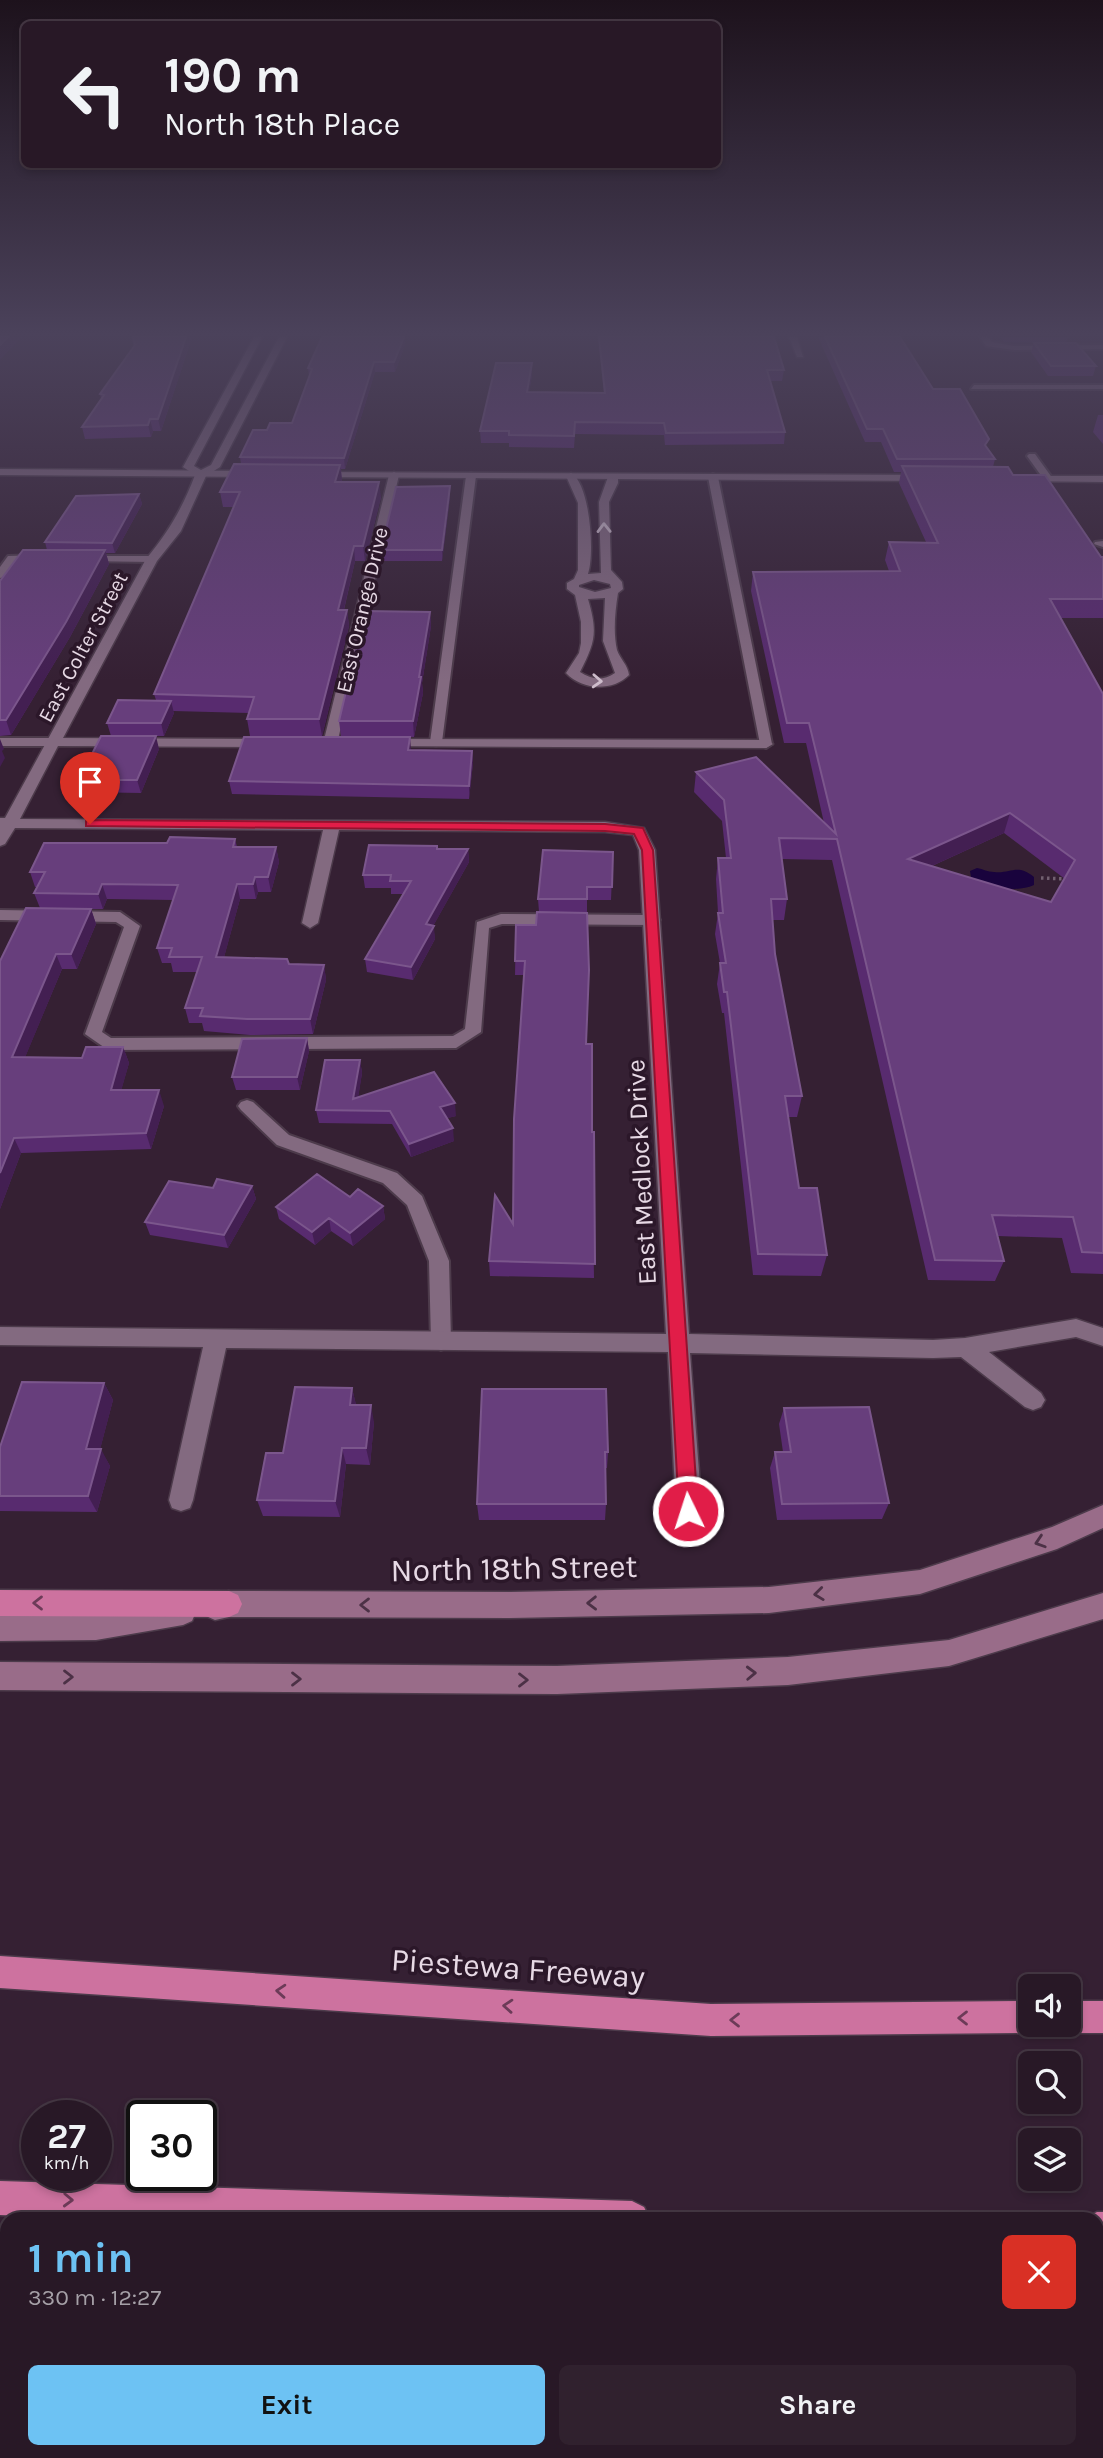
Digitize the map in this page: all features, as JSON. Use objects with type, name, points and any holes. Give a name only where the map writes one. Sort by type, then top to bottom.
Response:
[{"type":"highway","points":[[0,1603],[229,1604]]},
{"type":"highway","name":"Piestewa Freeway","points":[[0,1972],[711,2020],[1018,2018]]},
{"type":"highway","points":[[1081,2017],[1103,2017]]},
{"type":"highway","points":[[0,2198],[421,2212]]},
{"type":"main road","name":"North 18th Street","points":[[0,1628],[96,1627],[229,1604],[510,1605],[769,1600],[919,1581],[1058,1537],[1103,1516]]},
{"type":"main road","points":[[0,1676],[557,1680],[788,1671],[948,1653],[1103,1606]]},
{"type":"street","points":[[196,452],[188,467],[201,474]]},
{"type":"street","name":"East Colter Street","points":[[0,841],[5,823],[53,742],[152,559],[163,550],[196,489],[201,474],[215,467],[223,452]]},
{"type":"street","points":[[0,472],[267,474]]},
{"type":"street","points":[[307,475],[946,478]]},
{"type":"street","name":"East Orange Drive","points":[[330,744],[394,475]]},
{"type":"street","points":[[571,476],[583,503],[584,570],[572,586],[580,594],[585,607],[587,653],[573,673],[579,679],[603,683],[622,676],[623,669],[612,653],[609,606],[612,586],[605,570],[604,502],[614,477]]},
{"type":"street","points":[[1003,478],[1103,479]]},
{"type":"street","points":[[580,578],[593,576],[612,586]]},
{"type":"street","points":[[580,594],[594,596],[612,586]]},
{"type":"street","points":[[53,742],[289,744]]},
{"type":"street","points":[[370,743],[766,744]]},
{"type":"street","points":[[5,823],[332,826],[310,923]]},
{"type":"street","name":"East Medlock Drive","points":[[332,826],[605,827],[639,831],[648,850],[688,1511]]},
{"type":"street","points":[[0,1336],[677,1343],[933,1349],[965,1347],[1076,1328],[1103,1337]]},
{"type":"street","points":[[181,1500],[216,1340]]},
{"type":"street","points":[[965,1347],[1033,1401]]},
{"type":"lane","points":[[1032,456],[1048,479]]},
{"type":"lane","points":[[436,742],[471,476]]},
{"type":"lane","points":[[713,477],[766,744]]},
{"type":"lane","points":[[0,575],[12,558],[54,558]]},
{"type":"lane","points":[[68,558],[152,559]]},
{"type":"lane","points":[[0,742],[53,742]]},
{"type":"lane","points":[[0,915],[120,917],[132,926],[93,1034],[108,1044],[456,1042],[473,1032],[482,925],[501,919],[652,920]]},
{"type":"lane","points":[[247,1106],[283,1140],[390,1178],[415,1201],[439,1261],[441,1341]]},
{"type":"path","points":[[1041,878],[1079,879]]},
{"type":"shaded area","points":[[977,868],[994,872],[1023,871],[1034,877],[1034,885],[1018,889],[994,886],[971,877],[970,871]]},
{"type":"building","points":[[243,452],[346,452],[344,458],[240,457]]},
{"type":"building","points":[[894,452],[990,452],[995,459],[897,459]]},
{"type":"building","points":[[234,464],[340,465],[335,482],[379,482],[363,546],[354,546],[338,610],[347,610],[319,719],[247,719],[254,697],[154,694],[240,492],[220,492]]},
{"type":"building","points":[[902,466],[1008,467],[1013,475],[1045,475],[1103,557],[1103,599],[1050,599],[1103,694],[1103,1253],[1082,1252],[1073,1217],[992,1215],[1004,1261],[935,1260],[837,839],[779,838],[787,899],[771,899],[775,954],[802,1096],[785,1096],[799,1188],[817,1188],[827,1255],[758,1254],[727,992],[724,992],[720,963],[726,963],[718,913],[723,913],[718,858],[731,858],[724,800],[696,772],[756,757],[836,834],[809,723],[787,723],[753,572],[900,571],[889,542],[938,543]],"holes":[[[1010,813],[1075,860],[1051,902],[908,859]]]},
{"type":"building","points":[[450,486],[442,550],[381,550],[396,487]]},
{"type":"building","points":[[139,494],[112,543],[45,542],[76,496]]},
{"type":"building","points":[[23,550],[105,550],[66,622],[6,720],[0,720],[0,581]]},
{"type":"building","points":[[365,611],[430,612],[413,721],[339,721]]},
{"type":"building","points":[[118,700],[171,701],[161,723],[107,723]]},
{"type":"building","points":[[101,736],[156,736],[137,780],[79,780]]},
{"type":"building","points":[[244,737],[410,737],[408,750],[472,751],[469,786],[229,781]]},
{"type":"building","points":[[170,837],[235,839],[233,847],[276,847],[268,877],[255,877],[253,884],[237,884],[216,957],[287,959],[289,964],[324,965],[310,1019],[200,1016],[203,1008],[185,1008],[202,957],[169,957],[172,948],[157,948],[178,885],[102,884],[98,894],[34,893],[45,872],[30,872],[44,843],[167,843]]},
{"type":"building","points":[[369,845],[468,849],[426,924],[434,926],[411,967],[365,959],[411,881],[390,881],[391,875],[363,875]]},
{"type":"building","points":[[543,850],[613,852],[612,887],[587,887],[587,899],[538,899]]},
{"type":"building","points":[[26,908],[91,909],[71,954],[56,954],[12,1057],[82,1058],[86,1047],[123,1047],[111,1090],[159,1090],[146,1133],[14,1138],[0,1173],[0,961]]},
{"type":"building","points":[[537,912],[587,913],[589,970],[586,1044],[592,1044],[595,1264],[489,1261],[495,1195],[513,1224],[514,1119],[525,961],[515,961],[516,925],[536,925]]},
{"type":"building","points":[[307,1038],[297,1077],[232,1077],[242,1039]]},
{"type":"building","points":[[325,1060],[360,1060],[353,1099],[434,1072],[455,1103],[440,1107],[453,1128],[409,1144],[390,1111],[316,1110]]},
{"type":"building","points":[[317,1174],[350,1197],[358,1189],[383,1206],[350,1233],[329,1218],[312,1232],[276,1207]]},
{"type":"building","points":[[217,1179],[252,1186],[224,1235],[145,1222],[169,1181],[213,1188]]},
{"type":"building","points":[[22,1382],[104,1383],[86,1449],[101,1449],[88,1496],[0,1496],[0,1447]]},
{"type":"building","points":[[295,1387],[352,1388],[350,1405],[371,1405],[366,1448],[342,1448],[335,1501],[257,1500],[266,1453],[283,1453]]},
{"type":"building","points":[[482,1389],[606,1389],[606,1504],[477,1504]]},
{"type":"building","points":[[869,1407],[889,1503],[782,1504],[775,1452],[791,1452],[784,1408]]},
{"type":"route","points":[[90,824],[605,827],[639,831],[648,850],[688,1511]]}]
